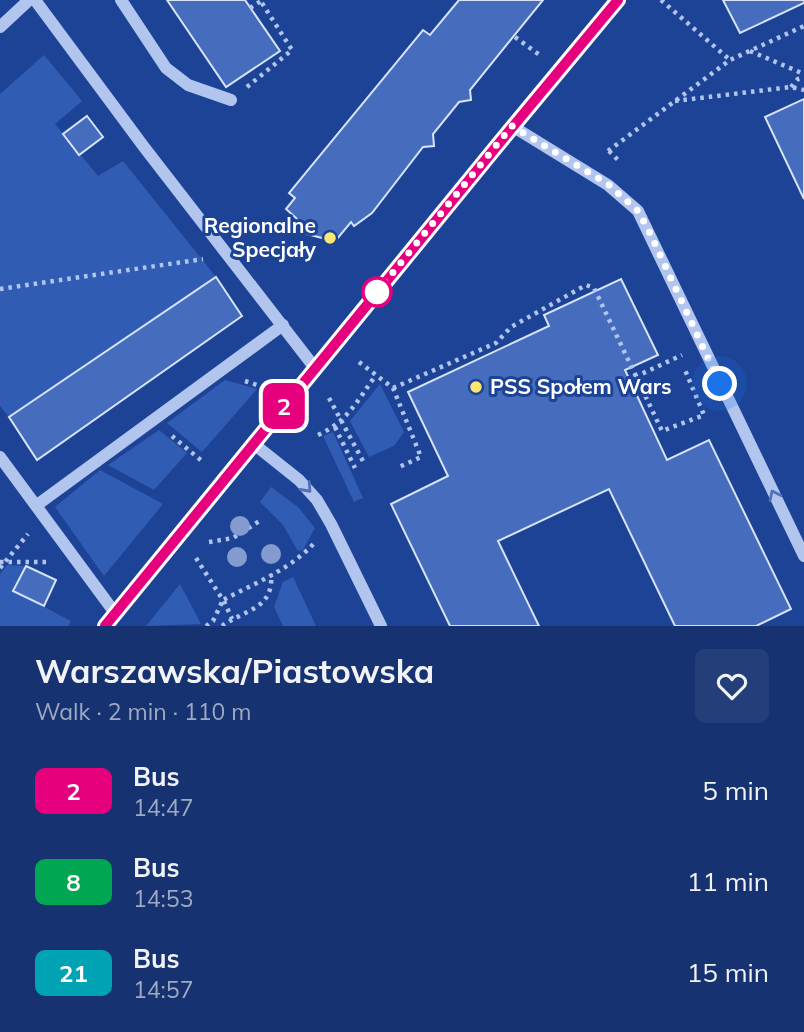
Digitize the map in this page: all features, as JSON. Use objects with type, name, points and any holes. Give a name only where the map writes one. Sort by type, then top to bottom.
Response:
[{"type":"street","points":[[0,27],[29,0]]},
{"type":"street","points":[[35,0],[144,147],[315,368]]},
{"type":"street","points":[[121,0],[166,68],[188,85],[231,100]]},
{"type":"street","points":[[105,626],[512,126],[618,0]]},
{"type":"street","points":[[512,126],[608,184],[638,211],[804,556]]},
{"type":"street","points":[[41,510],[153,420],[283,325]]},
{"type":"street","points":[[255,445],[299,480],[317,500],[381,626]]},
{"type":"street","points":[[0,457],[115,613]]},
{"type":"path","points":[[231,100],[292,50],[261,0],[250,8]]},
{"type":"path","points":[[661,0],[730,60]]},
{"type":"path","points":[[583,171],[730,60],[804,27]]},
{"type":"path","points":[[515,37],[541,56]]},
{"type":"path","points":[[750,51],[804,76]]},
{"type":"path","points":[[791,87],[804,76]]},
{"type":"path","points":[[674,102],[791,87],[804,90]]},
{"type":"path","points":[[0,289],[228,255]]},
{"type":"path","points":[[393,388],[496,343],[511,327],[586,285],[593,288],[662,431],[704,415],[680,357]]},
{"type":"path","points":[[359,362],[393,388],[421,457],[399,467]]},
{"type":"path","points":[[318,435],[342,421],[376,375]]},
{"type":"path","points":[[329,398],[364,463]]},
{"type":"path","points":[[153,420],[203,462]]},
{"type":"path","points":[[335,427],[355,468]]},
{"type":"path","points":[[0,568],[41,510]]},
{"type":"path","points":[[209,542],[233,538],[261,520]]},
{"type":"path","points":[[206,626],[213,621],[223,600],[304,554],[331,524]]},
{"type":"path","points":[[196,558],[232,619]]},
{"type":"path","points":[[3,562],[78,561]]},
{"type":"path","points":[[222,626],[264,603],[272,588],[271,574]]},
{"type":"shaded area","points":[[44,55],[82,101],[55,124],[98,176],[123,161],[216,277],[9,417],[0,406],[0,94]]},
{"type":"shaded area","points":[[225,380],[257,389],[202,452],[167,423]]},
{"type":"shaded area","points":[[380,384],[404,432],[394,446],[369,457],[350,421]]},
{"type":"shaded area","points":[[159,430],[187,453],[154,490],[108,465]]},
{"type":"shaded area","points":[[333,432],[363,498],[354,502],[323,436]]},
{"type":"shaded area","points":[[100,470],[163,504],[104,576],[55,507]]},
{"type":"shaded area","points":[[271,487],[298,507],[315,528],[303,550],[298,551],[283,525],[260,502]]},
{"type":"shaded area","points":[[7,565],[26,566],[14,591],[71,621],[68,626],[0,626],[0,574]]},
{"type":"shaded area","points":[[293,577],[316,626],[283,626],[274,607],[283,582]]},
{"type":"shaded area","points":[[180,584],[201,624],[146,626]]},
{"type":"building","points":[[167,0],[245,0],[280,51],[226,87]]},
{"type":"building","points":[[459,0],[543,0],[470,90],[471,100],[459,102],[433,134],[434,146],[423,147],[372,213],[354,226],[351,222],[332,245],[322,238],[306,234],[296,218],[286,209],[295,198],[289,193],[423,30],[430,35]]},
{"type":"building","points":[[723,0],[804,0],[804,3],[740,33]]},
{"type":"building","points":[[804,99],[804,199],[765,117]]},
{"type":"building","points":[[87,116],[103,137],[79,155],[63,134]]},
{"type":"building","points":[[216,277],[242,316],[37,460],[9,417]]},
{"type":"building","points":[[621,279],[658,355],[625,370],[667,460],[709,440],[791,609],[756,626],[675,626],[609,489],[498,541],[539,626],[450,626],[391,504],[448,476],[408,392],[549,326],[544,315]]},
{"type":"building","points":[[26,566],[56,580],[44,606],[13,591]]},
{"type":"bus line","name":"2","points":[[105,626],[618,0]]},
{"type":"place","name":"Regionalne Specjały","points":[[330,238]]},
{"type":"place","name":"PSS Społem Wars","points":[[476,387]]},
{"type":"route","points":[[377,292],[512,126],[608,184],[638,211],[720,384]]}]
